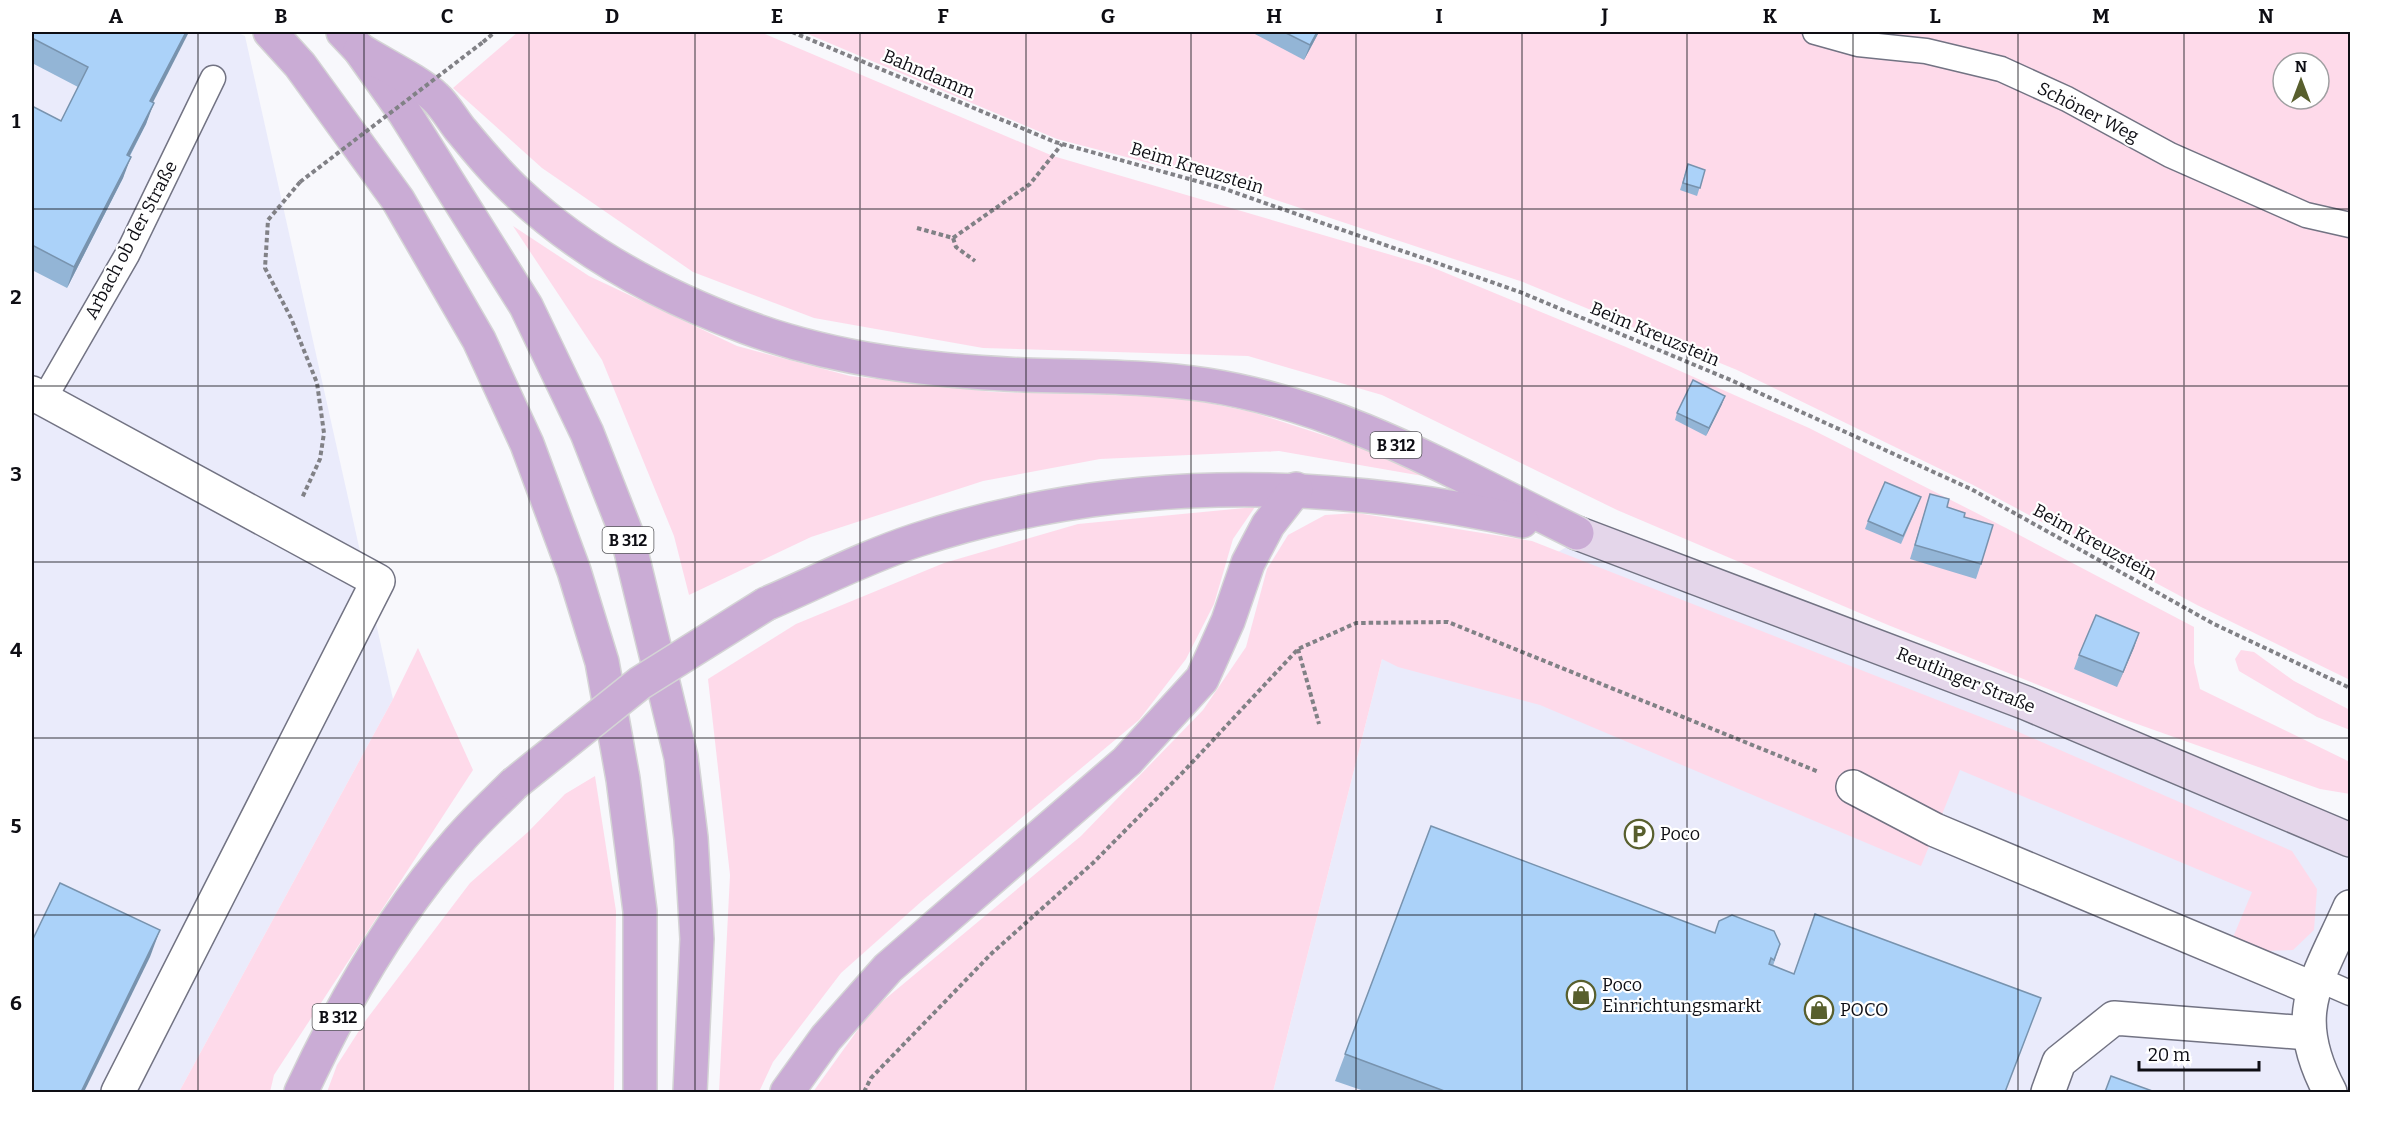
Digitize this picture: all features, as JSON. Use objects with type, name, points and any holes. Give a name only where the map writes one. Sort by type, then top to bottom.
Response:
[{"type":"main road","points":[[270,32],[300,65],[398,200],[479,340],[527,444],[574,571],[602,662],[623,779],[639,900],[642,1041],[640,1092]]},
{"type":"main road","name":"B 312","points":[[352,41],[435,96],[491,168],[559,227],[609,260],[670,294],[745,326],[805,346],[875,361],[957,370],[1150,378],[1255,394],[1310,408],[1357,426],[1577,533]]},
{"type":"main road","name":"B 312","points":[[352,41],[404,112],[526,306],[587,432],[627,535],[681,757],[691,838],[697,939],[690,1092]]},
{"type":"main road","name":"B 312","points":[[301,1092],[328,1034],[380,944],[459,840],[514,784],[640,682],[766,604],[916,541],[1035,509],[1182,489],[1296,489],[1367,494],[1472,510],[1577,533]]},
{"type":"main road","points":[[786,1092],[826,1038],[888,968],[1128,761],[1202,679],[1228,621],[1248,563],[1268,525],[1296,489]]},
{"type":"main road","name":"Reutlinger Straße","points":[[1577,533],[2026,703],[2350,840]]},
{"type":"street","name":"Arbach ob der Straße","points":[[38,396],[378,581],[118,1092]]},
{"type":"street","points":[[1853,787],[1935,830],[2316,984]]},
{"type":"street","points":[[2330,1092],[2316,1065],[2308,1033],[2309,1010],[2316,984],[2350,907]]},
{"type":"street","points":[[2048,1092],[2059,1062],[2114,1018],[2308,1033]]},
{"type":"lane","name":"Schöner Weg","points":[[1815,32],[1858,44],[1926,51],[2001,69],[2067,99],[2170,155],[2306,215],[2350,225]]},
{"type":"lane","name":"Arbach ob der Straße","points":[[38,396],[127,255],[213,78]]},
{"type":"lane","points":[[2316,984],[2350,993]]},
{"type":"path","points":[[286,531],[320,459],[324,432],[317,383],[291,318],[265,268],[268,220],[300,182],[495,32]]},
{"type":"path","name":"Bahndamm","points":[[792,32],[1055,142]]},
{"type":"path","name":"Beim Kreuzstein","points":[[1055,142],[1222,188],[1520,292],[1733,381],[1971,489],[2214,624],[2350,688]]},
{"type":"path","points":[[953,238],[1030,184],[1062,144]]},
{"type":"path","points":[[917,228],[953,238]]},
{"type":"path","points":[[953,238],[956,247],[975,261]]},
{"type":"path","points":[[864,1092],[871,1078],[992,953],[1093,863],[1186,769],[1298,649],[1356,622],[1448,622],[1853,787]]},
{"type":"path","points":[[1298,649],[1318,724]]},
{"type":"shaded area","points":[[32,32],[236,32],[245,36],[393,699],[179,1092],[32,1092]]},
{"type":"shaded area","points":[[518,32],[760,32],[1053,156],[1429,266],[1626,347],[1809,428],[2194,627],[2194,663],[2200,689],[2350,762],[2350,794],[2320,789],[2126,720],[1888,625],[1617,510],[1382,395],[1248,356],[983,348],[814,318],[693,272],[542,168],[453,88]]},
{"type":"shaded area","points":[[803,32],[2350,32],[2350,680],[2197,605],[1973,485],[1737,370],[1523,282],[1222,182],[1057,139]]},
{"type":"shaded area","points":[[513,226],[589,276],[737,346],[850,376],[993,392],[1179,397],[1252,412],[1406,462],[1440,479],[1279,451],[1100,459],[983,481],[811,537],[689,595],[674,536],[602,360]]},
{"type":"shaded area","points":[[1255,507],[1233,539],[1214,604],[1186,659],[1139,720],[922,901],[841,973],[773,1062],[759,1092],[719,1092],[730,875],[708,679],[796,624],[944,563],[1078,524]]},
{"type":"shaded area","points":[[1357,513],[1532,541],[2014,730],[2292,851],[2317,889],[2314,930],[2293,950],[2263,951],[2231,942],[2252,892],[1960,770],[1921,866],[1540,705],[1398,667],[1382,659],[1273,1092],[813,1092],[872,1010],[1081,836],[1203,710],[1246,647],[1267,569],[1288,535],[1325,515]]},
{"type":"shaded area","points":[[1573,543],[1845,640],[2350,854],[2350,1092],[1273,1092],[1382,659]]},
{"type":"shaded area","points":[[418,648],[473,770],[274,1075],[270,1092],[179,1092],[393,699]]},
{"type":"shaded area","points":[[2241,650],[2254,652],[2294,681],[2350,710],[2350,730],[2317,717],[2239,671],[2235,659]]},
{"type":"shaded area","points":[[595,776],[616,911],[614,1092],[327,1092],[337,1065],[366,1020],[470,883],[528,832],[565,794]]},
{"type":"building","points":[[32,32],[186,32],[150,101],[154,103],[127,155],[131,157],[74,267],[32,245],[32,106],[61,121],[88,67],[32,38]]},
{"type":"building","points":[[1284,32],[1317,32],[1310,45]]},
{"type":"building","points":[[1688,164],[1705,170],[1700,188],[1683,183]]},
{"type":"building","points":[[1693,380],[1725,396],[1709,428],[1677,413]]},
{"type":"building","points":[[1885,482],[1921,497],[1903,536],[1868,521]]},
{"type":"building","points":[[1930,494],[1949,499],[1947,507],[1965,513],[1964,517],[1993,525],[1981,564],[1915,545]]},
{"type":"building","points":[[2096,615],[2139,633],[2123,672],[2079,655]]},
{"type":"building","points":[[1431,826],[1715,933],[1719,921],[1732,915],[1774,931],[1780,944],[1774,960],[1771,958],[1769,964],[1794,974],[1815,914],[2041,998],[2005,1092],[1447,1092],[1345,1054]]},
{"type":"building","points":[[60,883],[160,930],[81,1092],[32,1092],[32,941]]},
{"type":"building","points":[[2111,1076],[2155,1092],[2105,1092]]},
{"type":"place","name":"Poco","points":[[1639,834]]},
{"type":"place","name":"Poco Einrichtungsmarkt","points":[[1581,995]]},
{"type":"place","name":"POCO","points":[[1819,1010]]}]
